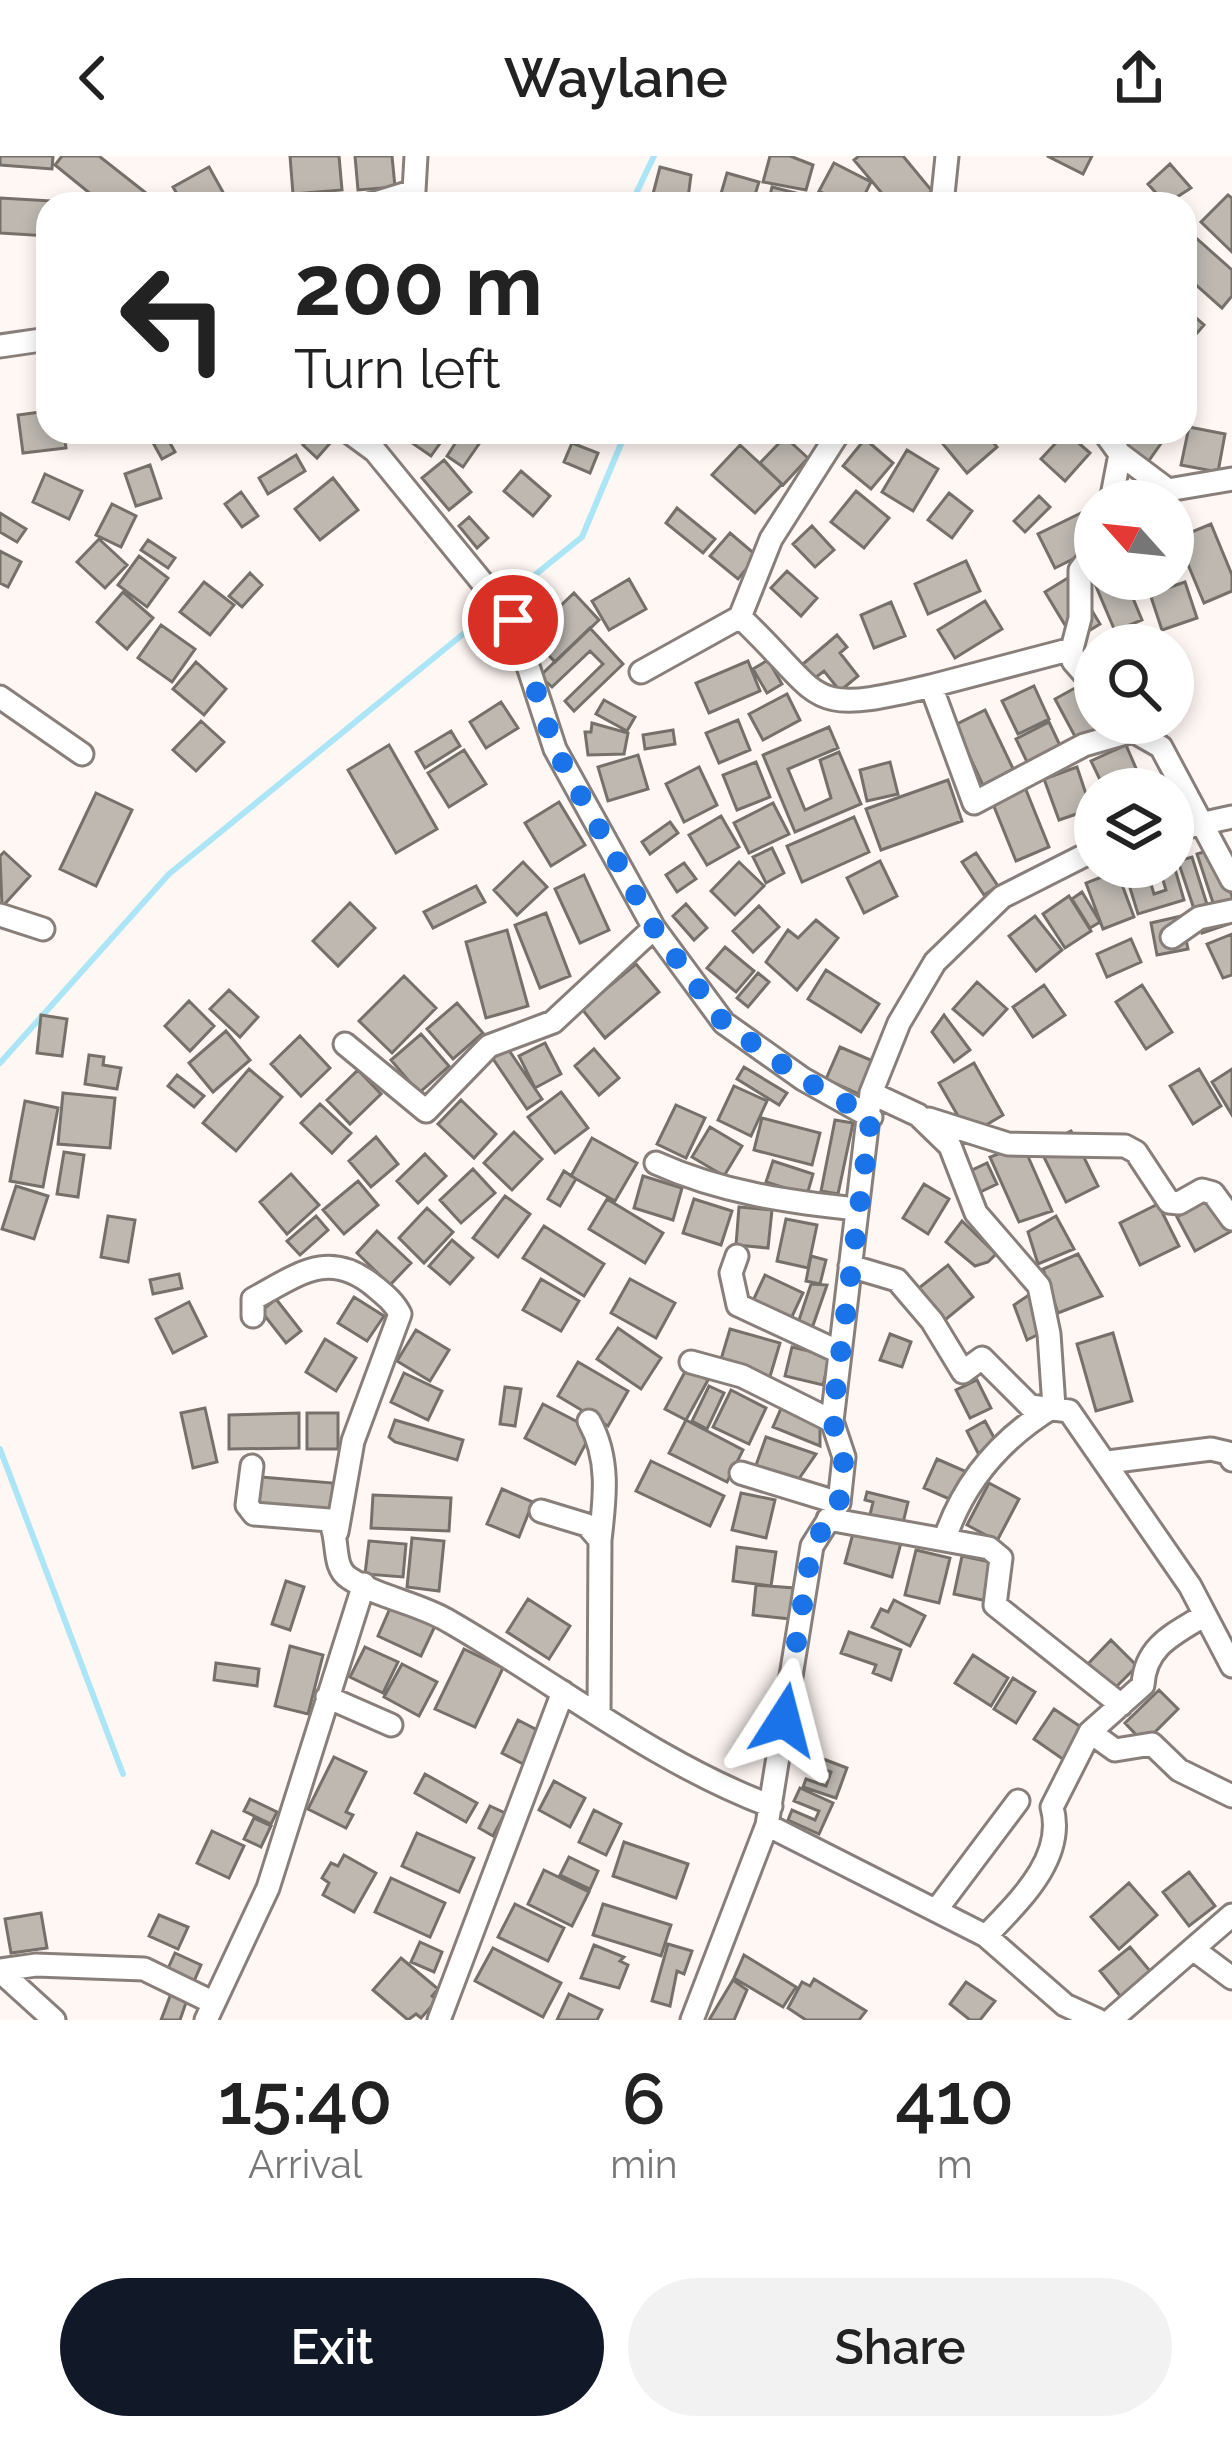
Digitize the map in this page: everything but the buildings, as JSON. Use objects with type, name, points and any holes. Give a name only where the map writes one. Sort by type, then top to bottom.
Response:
[{"type":"street","points":[[408,192],[414,190],[416,156]]},
{"type":"street","points":[[943,192],[947,156]]},
{"type":"street","points":[[0,346],[36,341]]},
{"type":"street","points":[[365,444],[513,620],[555,749],[654,928],[724,1023],[803,1079],[871,1117]]},
{"type":"street","points":[[641,672],[661,656],[740,617],[771,539],[831,444]]},
{"type":"street","points":[[1113,444],[1168,490],[1232,479]]},
{"type":"street","points":[[1115,480],[1120,454]]},
{"type":"street","points":[[1074,662],[1081,600]]},
{"type":"street","points":[[740,617],[819,698],[838,703],[931,686],[1072,649]]},
{"type":"street","points":[[931,686],[974,803],[1086,744]]},
{"type":"street","points":[[0,697],[82,754]]},
{"type":"street","points":[[1156,744],[1183,782],[1197,823],[1223,854],[1232,880]]},
{"type":"street","points":[[1194,824],[1232,817]]},
{"type":"street","points":[[692,2020],[769,1816],[812,1546],[834,1511],[844,1457],[832,1420],[838,1352],[872,1093],[899,1023],[935,962],[1002,897],[1074,861]]},
{"type":"street","points":[[1172,937],[1199,918],[1232,910]]},
{"type":"street","points":[[0,915],[44,929]]},
{"type":"street","points":[[345,1044],[426,1111],[489,1046],[553,1022],[654,928]]},
{"type":"street","points":[[872,1093],[918,1115],[1008,1144],[1125,1145],[1136,1151],[1169,1202],[1179,1203],[1202,1190],[1213,1193],[1232,1219]]},
{"type":"street","points":[[918,1115],[950,1146],[976,1213],[1039,1286],[1049,1334],[1054,1407]]},
{"type":"street","points":[[656,1163],[690,1179],[782,1201],[857,1209]]},
{"type":"street","points":[[737,1256],[731,1273],[738,1305],[838,1352]]},
{"type":"street","points":[[253,1316],[254,1298],[300,1274],[336,1265],[348,1266],[373,1285],[400,1314],[353,1441],[337,1532],[338,1565],[346,1577],[424,1607],[769,1816],[986,1936],[1065,2005],[1099,2020]]},
{"type":"street","points":[[850,1266],[897,1280],[932,1321],[955,1367],[963,1372],[982,1358],[1030,1406],[1069,1412],[1101,1462],[1211,1449],[1228,1453],[1232,1460]]},
{"type":"street","points":[[691,1362],[742,1376],[832,1420]]},
{"type":"street","points":[[945,1538],[956,1506],[988,1459],[1054,1407]]},
{"type":"street","points":[[589,1420],[601,1442],[606,1491],[600,1540],[598,1714]]},
{"type":"street","points":[[1108,1462],[1232,1666]]},
{"type":"street","points":[[252,1466],[247,1505],[254,1514],[312,1516],[329,1520],[337,1532]]},
{"type":"street","points":[[741,1473],[834,1511],[988,1549],[1001,1558],[994,1605],[1120,1705]]},
{"type":"street","points":[[541,1511],[587,1525],[600,1540]]},
{"type":"street","points":[[0,1971],[36,1965],[144,1969],[210,2011],[268,1888],[364,1584]]},
{"type":"street","points":[[986,1936],[1044,1865],[1059,1832],[1052,1807],[1090,1732],[1143,1685],[1144,1663],[1158,1644],[1205,1615]]},
{"type":"street","points":[[439,2020],[563,1692]]},
{"type":"street","points":[[327,1696],[391,1725]]},
{"type":"street","points":[[1090,1732],[1115,1750],[1152,1744],[1179,1771],[1232,1796]]},
{"type":"street","points":[[938,1909],[1018,1801]]},
{"type":"street","points":[[1111,2020],[1232,1916]]},
{"type":"street","points":[[1192,1949],[1232,1978]]},
{"type":"street","points":[[0,1971],[54,2020]]},
{"type":"waterway","points":[[637,192],[654,156]]},
{"type":"waterway","points":[[505,599],[582,537],[621,444]]},
{"type":"waterway","points":[[0,1063],[169,874],[495,608]]},
{"type":"waterway","points":[[0,1449],[123,1774]]},
{"type":"route","points":[[513,620],[555,749],[654,928],[724,1023],[803,1079],[871,1117],[832,1420],[844,1457],[839,1503],[812,1546],[784,1720]]}]
